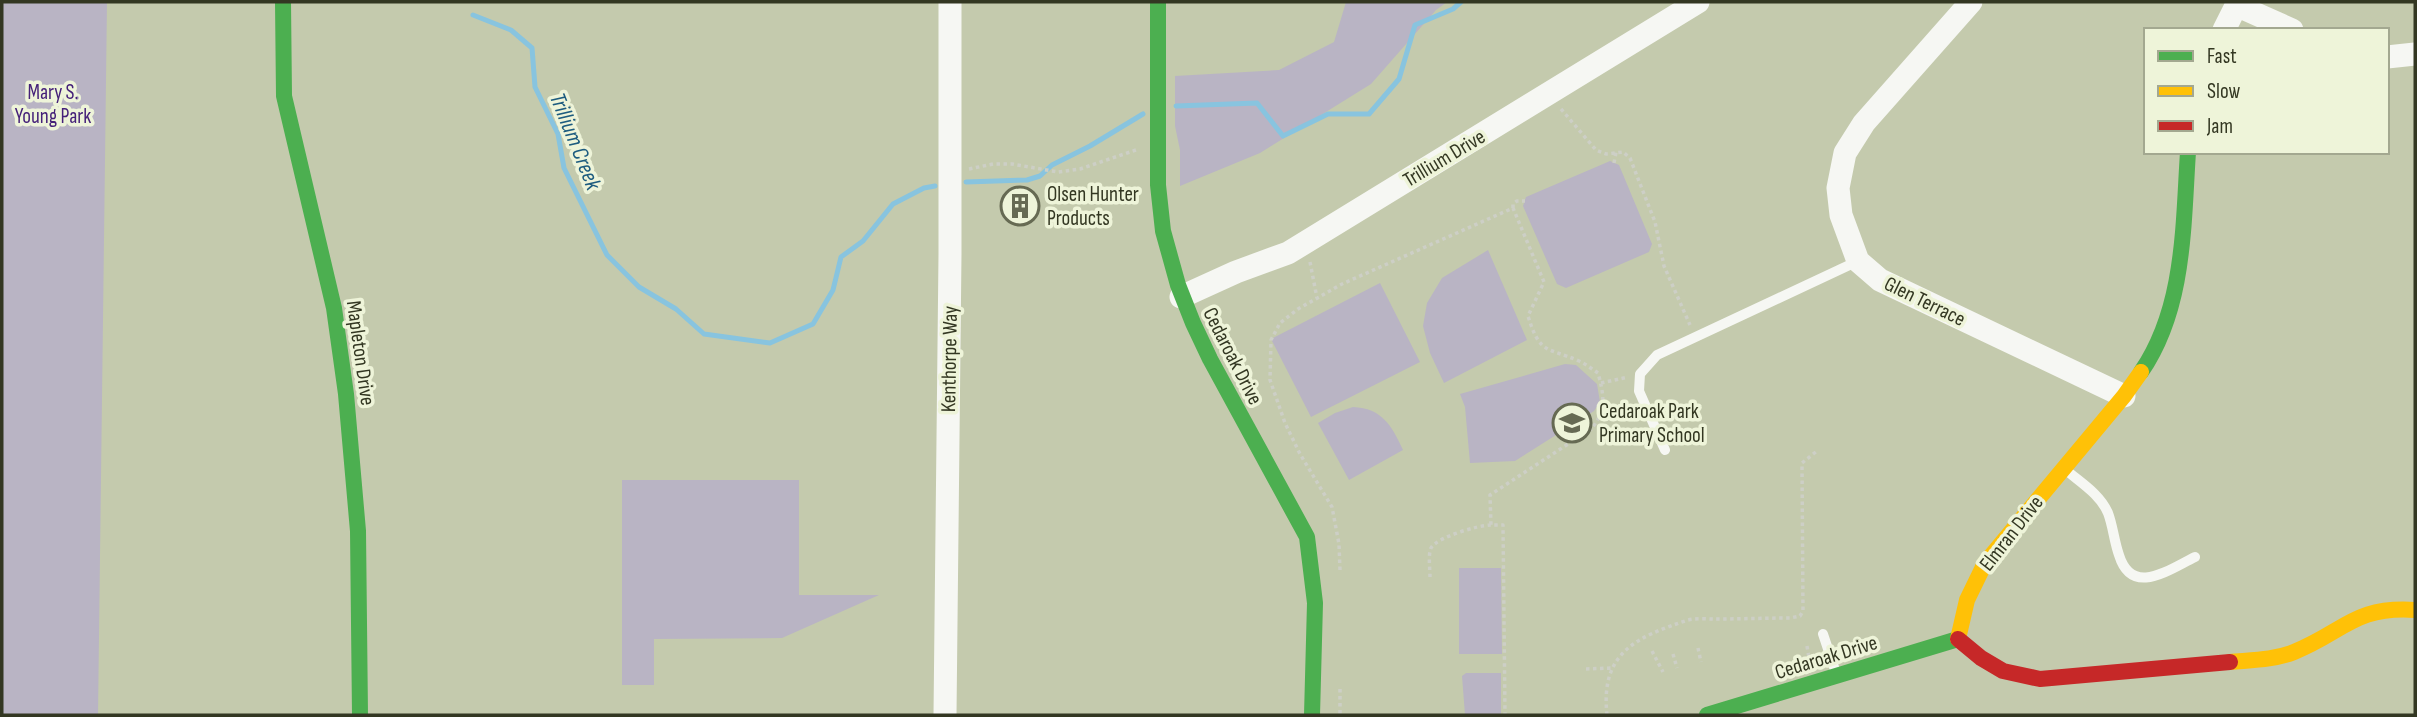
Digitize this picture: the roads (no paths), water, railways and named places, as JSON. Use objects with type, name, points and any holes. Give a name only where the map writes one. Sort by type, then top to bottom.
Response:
[{"type":"street","name":"Mapleton Drive","points":[[283,2],[284,96],[334,308],[346,394],[358,531],[360,715]]},
{"type":"street","name":"Kenthorpe Way","points":[[945,715],[950,2]]},
{"type":"street","name":"Cedaroak Drive","points":[[1158,2],[1158,149],[1160,205],[1165,243],[1181,298],[1214,370],[1307,537],[1316,590],[1312,715]]},
{"type":"street","name":"Trillium Drive","points":[[1181,298],[1236,272],[1288,253],[1699,2]]},
{"type":"street","points":[[1858,261],[1841,215],[1839,201],[1840,170],[1846,153],[1864,123],[1971,2]]},
{"type":"street","points":[[2225,28],[2237,3],[2288,28]]},
{"type":"street","points":[[2389,57],[2415,54]]},
{"type":"street","name":"Elmran Drive","points":[[1958,639],[1965,605],[1977,576],[2001,543],[2124,396],[2154,352],[2174,302],[2182,248],[2188,154]]},
{"type":"street","name":"Glen Terrace","points":[[1858,261],[1880,280],[2124,396]]},
{"type":"street","points":[[1958,639],[1983,661],[2004,672],[2029,679],[2056,679],[2275,658],[2308,646],[2361,615],[2393,608],[2415,610]]},
{"type":"street","name":"Cedaroak Drive","points":[[1707,715],[1958,639]]},
{"type":"lane","points":[[1665,450],[1639,391],[1640,374],[1657,355],[1858,261]]},
{"type":"lane","points":[[2064,468],[2099,498],[2107,512],[2119,558],[2129,574],[2142,579],[2158,576],[2195,558]]},
{"type":"lane","points":[[1823,634],[1836,676]]},
{"type":"waterway","name":"Trillium Creek","points":[[1176,106],[1257,103],[1283,136],[1328,114],[1369,114],[1399,79],[1415,25],[1453,9],[1461,2]]},
{"type":"waterway","name":"Trillium Creek","points":[[473,15],[511,30],[532,48],[535,87],[558,134],[564,168],[607,255],[639,287],[676,309],[704,334],[770,343],[813,324],[833,290],[841,257],[863,241],[893,204],[924,188],[935,186]]},
{"type":"waterway","name":"Trillium Creek","points":[[966,182],[1027,180],[1040,176],[1052,165],[1143,114]]},
{"type":"place","name":"Olsen Hunter Products","points":[[1020,206]]},
{"type":"place","name":"Cedaroak Park Primary School","points":[[1572,423]]},
{"type":"park label","name":"Mary S. Young Park","points":[[53,104]]}]
